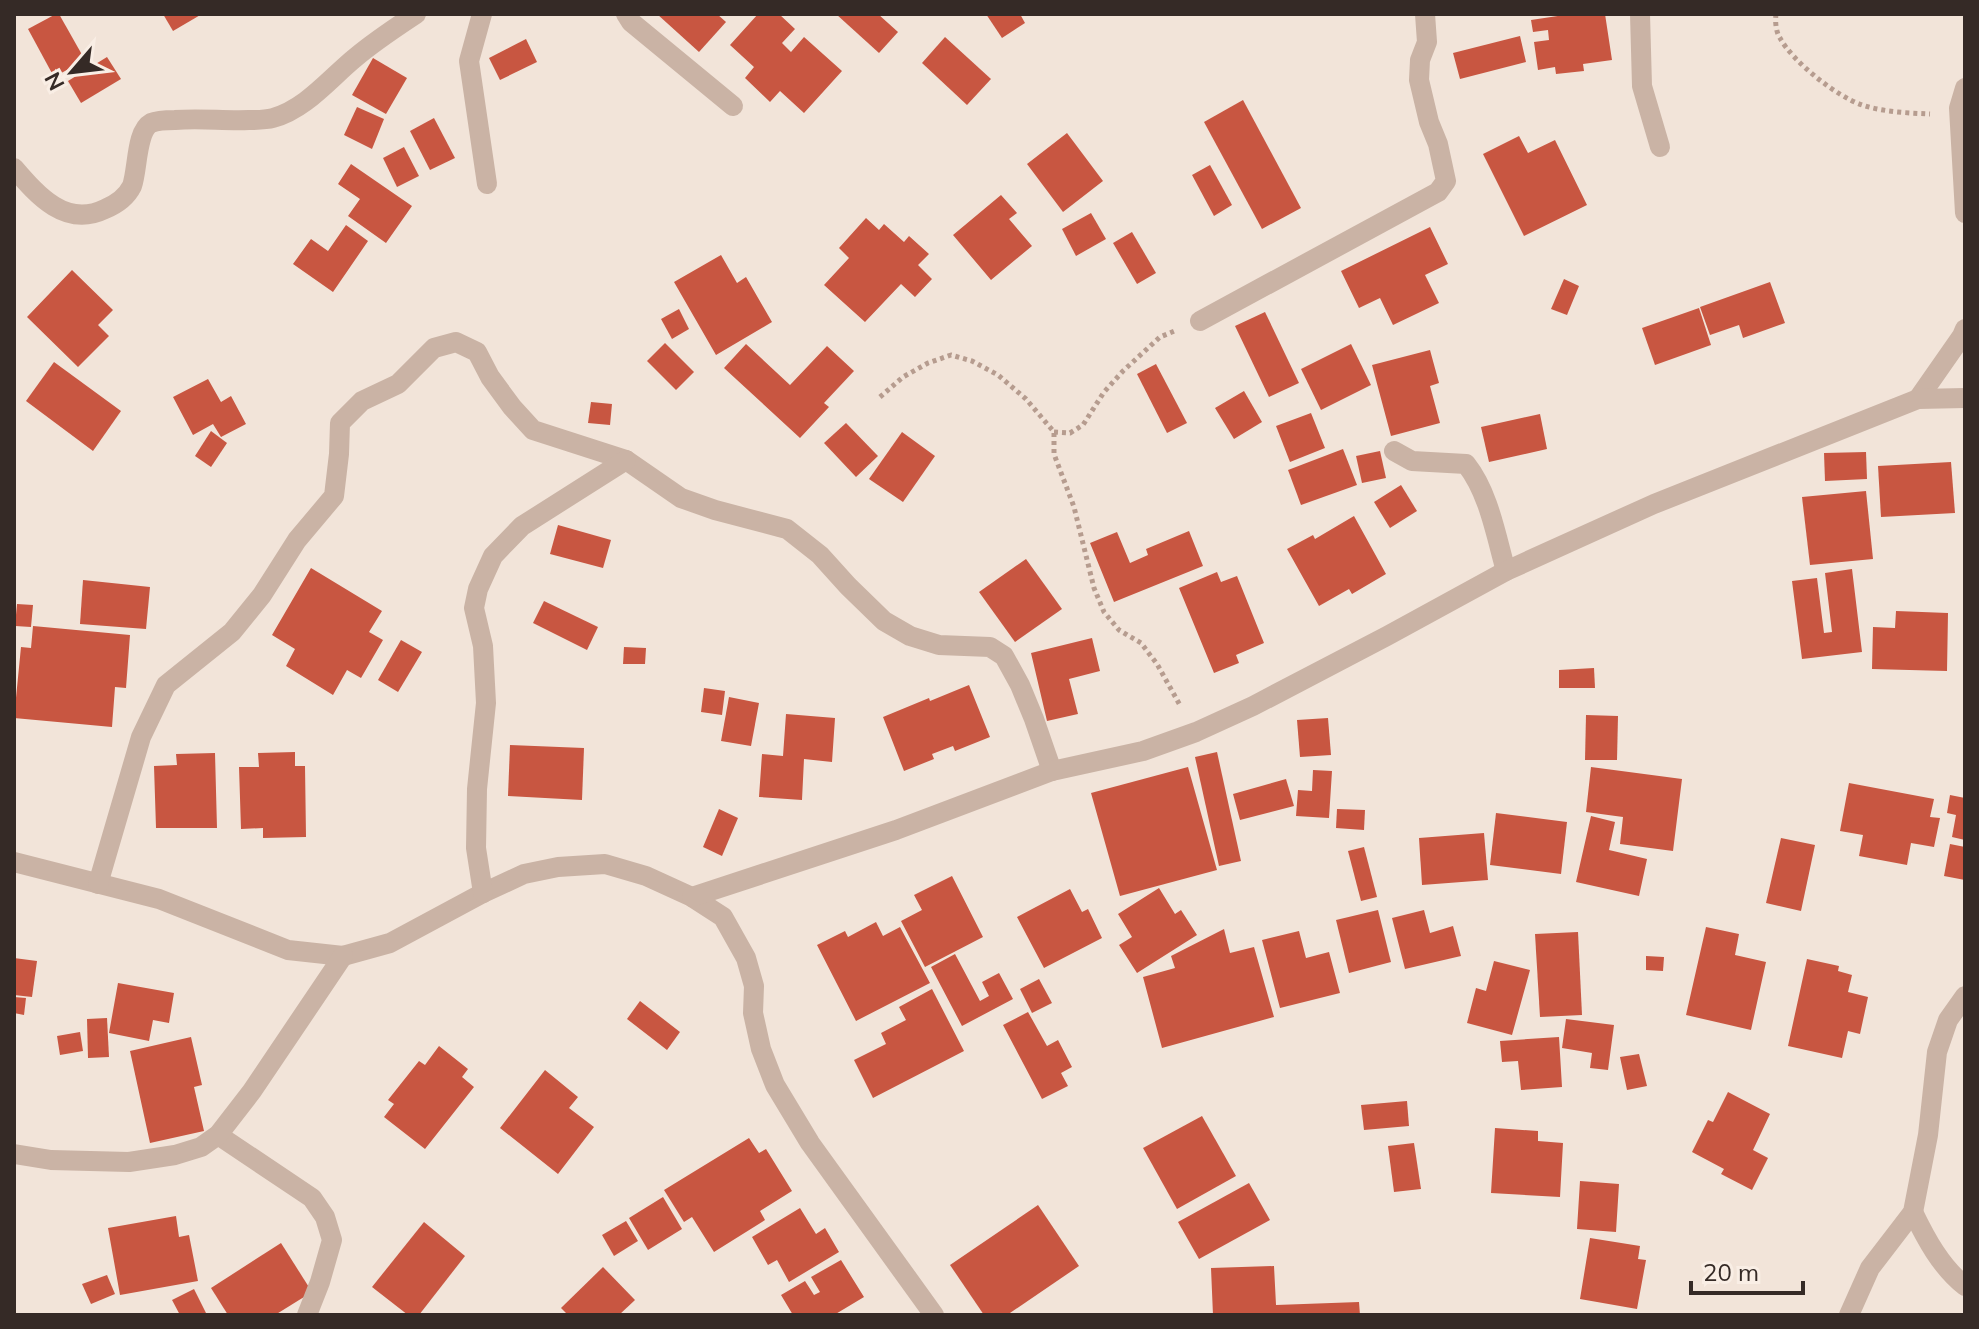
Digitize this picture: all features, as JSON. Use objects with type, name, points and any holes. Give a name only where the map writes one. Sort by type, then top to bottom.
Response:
[{"type":"street","points":[[14,168],[31,188],[62,212],[78,216],[94,214],[120,202],[131,187],[142,133],[150,124],[193,119],[271,119],[299,107],[354,58],[416,14]]},
{"type":"street","points":[[482,14],[469,61],[487,184]]},
{"type":"street","points":[[626,14],[631,22],[733,106]]},
{"type":"street","points":[[1200,321],[1438,192],[1446,181],[1419,80],[1420,60],[1427,42],[1425,14]]},
{"type":"street","points":[[1640,14],[1642,86],[1660,147]]},
{"type":"street","points":[[1962,98],[1965,213]]},
{"type":"street","points":[[1918,399],[1965,329]]},
{"type":"street","points":[[98,884],[141,737],[166,685],[232,632],[262,595],[297,540],[334,496],[340,423],[362,401],[398,384],[434,348],[456,342],[477,352],[490,377],[533,430],[626,460],[681,498],[787,529],[820,555],[884,621],[910,636],[939,645],[990,647],[1004,656],[1020,685],[1052,771]]},
{"type":"street","points":[[692,897],[896,830],[1052,771],[1143,751],[1196,732],[1253,706],[1506,571],[1654,504],[1918,399],[1965,398]]},
{"type":"street","points":[[1394,451],[1412,461],[1466,464],[1475,475],[1491,516],[1506,571]]},
{"type":"street","points":[[483,893],[476,848],[477,789],[486,703],[483,646],[474,608],[478,589],[493,556],[522,526],[626,460]]},
{"type":"street","points":[[14,862],[159,899],[288,950],[343,956],[390,943],[524,874],[558,867],[605,864],[646,876],[692,897],[723,917],[746,958],[754,986],[753,1013],[761,1049],[775,1085],[810,1143],[934,1315]]},
{"type":"street","points":[[14,1154],[51,1160],[129,1162],[175,1155],[201,1147],[218,1135],[252,1091],[343,956]]},
{"type":"street","points":[[1849,1315],[1870,1268],[1913,1212],[1928,1135],[1937,1052],[1948,1020],[1965,996]]},
{"type":"street","points":[[218,1135],[312,1198],[325,1217],[332,1240],[307,1315]]},
{"type":"street","points":[[1913,1212],[1933,1249],[1965,1286]]},
{"type":"path","points":[[1776,14],[1779,37],[1791,54],[1826,86],[1862,104],[1897,112],[1930,114],[1962,98]]},
{"type":"path","points":[[1054,432],[1070,433],[1083,425],[1104,392],[1160,337],[1200,321]]},
{"type":"path","points":[[880,397],[903,377],[951,355],[972,361],[998,375],[1026,399],[1054,432],[1054,454],[1074,507],[1094,588],[1104,612],[1119,630],[1141,643],[1157,664],[1196,732]]},
{"type":"building","points":[[59,14],[85,60],[54,77],[28,29]]},
{"type":"building","points":[[163,14],[202,14],[173,31]]},
{"type":"building","points":[[657,14],[717,14],[726,22],[699,52]]},
{"type":"building","points":[[758,14],[779,14],[795,29],[782,43],[791,52],[804,37],[842,71],[804,113],[780,91],[770,102],[745,78],[754,67],[730,45]]},
{"type":"building","points":[[836,14],[878,14],[898,32],[879,53]]},
{"type":"building","points":[[986,14],[1020,14],[1025,23],[1002,38]]},
{"type":"building","points":[[1571,14],[1605,14],[1612,60],[1583,64],[1584,71],[1556,74],[1555,67],[1538,70],[1534,42],[1549,40],[1548,30],[1533,32],[1531,20]]},
{"type":"building","points":[[1520,36],[1526,62],[1460,79],[1453,53]]},
{"type":"building","points":[[945,37],[991,79],[967,105],[922,63]]},
{"type":"building","points":[[526,39],[537,62],[500,80],[489,58]]},
{"type":"building","points":[[107,57],[121,79],[81,103],[68,81]]},
{"type":"building","points":[[373,58],[407,78],[386,114],[352,95]]},
{"type":"building","points":[[1243,100],[1301,208],[1262,229],[1204,122]]},
{"type":"building","points":[[357,107],[384,119],[372,149],[344,135]]},
{"type":"building","points":[[434,118],[455,158],[430,170],[410,131]]},
{"type":"building","points":[[1067,133],[1103,181],[1063,212],[1027,164]]},
{"type":"building","points":[[1519,136],[1528,153],[1555,140],[1587,205],[1524,236],[1483,154]]},
{"type":"building","points":[[404,147],[419,176],[397,187],[383,158]]},
{"type":"building","points":[[351,164],[412,206],[386,243],[348,216],[360,199],[338,184]]},
{"type":"building","points":[[1210,165],[1232,205],[1214,216],[1192,175]]},
{"type":"building","points":[[1001,195],[1017,213],[1009,219],[1032,246],[991,280],[953,235]]},
{"type":"building","points":[[1091,213],[1106,239],[1076,256],[1062,229]]},
{"type":"building","points":[[866,218],[879,230],[884,224],[904,242],[909,236],[929,254],[918,265],[932,279],[915,297],[901,284],[865,322],[824,285],[849,258],[839,248]]},
{"type":"building","points":[[346,225],[368,241],[333,292],[293,264],[311,239],[328,251]]},
{"type":"building","points":[[1430,227],[1448,264],[1425,275],[1439,303],[1393,325],[1380,298],[1359,308],[1341,271]]},
{"type":"building","points":[[1132,232],[1156,273],[1137,284],[1113,243]]},
{"type":"building","points":[[721,255],[737,283],[746,277],[772,322],[716,355],[674,282]]},
{"type":"building","points":[[72,270],[113,310],[98,325],[109,336],[78,367],[27,317]]},
{"type":"building","points":[[1564,279],[1579,286],[1567,315],[1551,309]]},
{"type":"building","points":[[1770,282],[1785,323],[1743,338],[1739,325],[1710,335],[1700,307]]},
{"type":"building","points":[[1699,308],[1711,345],[1655,365],[1642,328]]},
{"type":"building","points":[[679,309],[689,329],[672,339],[661,319]]},
{"type":"building","points":[[1265,312],[1299,383],[1269,397],[1235,326]]},
{"type":"building","points":[[665,343],[694,372],[676,390],[647,361]]},
{"type":"building","points":[[746,344],[790,385],[827,346],[854,371],[824,403],[829,407],[800,438],[724,368]]},
{"type":"building","points":[[1351,344],[1371,385],[1321,410],[1301,369]]},
{"type":"building","points":[[1430,350],[1439,383],[1430,386],[1440,423],[1391,436],[1372,365]]},
{"type":"building","points":[[54,362],[121,411],[93,451],[26,401]]},
{"type":"building","points":[[1156,364],[1187,423],[1167,433],[1137,374]]},
{"type":"building","points":[[208,379],[221,402],[231,396],[246,424],[221,437],[213,424],[193,435],[173,397]]},
{"type":"building","points":[[1244,391],[1262,422],[1234,439],[1215,408]]},
{"type":"building","points":[[591,402],[612,404],[610,425],[588,423]]},
{"type":"building","points":[[1311,413],[1325,448],[1290,462],[1276,426]]},
{"type":"building","points":[[1540,414],[1547,449],[1489,462],[1481,427]]},
{"type":"building","points":[[846,423],[878,456],[856,477],[824,443]]},
{"type":"building","points":[[211,431],[227,443],[211,467],[195,456]]},
{"type":"building","points":[[902,432],[935,456],[903,502],[869,479]]},
{"type":"building","points":[[1343,449],[1357,485],[1301,505],[1288,470]]},
{"type":"building","points":[[1380,451],[1386,478],[1362,483],[1356,456]]},
{"type":"building","points":[[1866,452],[1867,479],[1825,481],[1824,453]]},
{"type":"building","points":[[1951,462],[1955,513],[1881,517],[1878,466]]},
{"type":"building","points":[[1401,485],[1417,511],[1390,528],[1374,502]]},
{"type":"building","points":[[1866,491],[1873,559],[1810,565],[1802,497]]},
{"type":"building","points":[[1354,516],[1386,574],[1352,594],[1349,589],[1319,606],[1287,549],[1313,535],[1315,539]]},
{"type":"building","points":[[558,525],[611,540],[603,568],[550,554]]},
{"type":"building","points":[[1189,531],[1203,566],[1114,602],[1090,543],[1117,532],[1130,563],[1148,555],[1146,549]]},
{"type":"building","points":[[1026,559],[1062,609],[1015,642],[979,592]]},
{"type":"building","points":[[311,568],[382,611],[369,632],[383,640],[361,678],[347,670],[333,695],[286,666],[295,649],[272,635]]},
{"type":"building","points":[[1852,569],[1862,652],[1802,659],[1792,581],[1817,578],[1824,633],[1832,632],[1825,573]]},
{"type":"building","points":[[1217,572],[1221,582],[1237,576],[1264,643],[1236,655],[1239,663],[1214,673],[1179,588]]},
{"type":"building","points":[[83,580],[150,587],[146,629],[80,624]]},
{"type":"building","points":[[544,601],[598,627],[587,650],[533,623]]},
{"type":"building","points":[[17,604],[33,605],[31,627],[15,626]]},
{"type":"building","points":[[1896,611],[1948,613],[1947,671],[1872,669],[1873,627],[1895,628]]},
{"type":"building","points":[[33,626],[130,635],[126,688],[115,687],[112,727],[14,718],[21,647],[31,648]]},
{"type":"building","points":[[1092,638],[1100,671],[1069,679],[1078,714],[1047,721],[1031,653]]},
{"type":"building","points":[[401,640],[422,652],[398,692],[378,680]]},
{"type":"building","points":[[624,647],[646,648],[645,664],[623,664]]},
{"type":"building","points":[[1594,668],[1595,688],[1559,688],[1559,670]]},
{"type":"building","points":[[969,685],[990,737],[955,751],[953,746],[932,754],[934,759],[904,771],[883,717]]},
{"type":"building","points":[[704,688],[725,691],[722,715],[701,712]]},
{"type":"building","points":[[729,697],[759,703],[751,746],[721,741]]},
{"type":"building","points":[[786,714],[835,718],[832,762],[804,759],[802,800],[759,797],[762,754],[783,756]]},
{"type":"building","points":[[1586,715],[1618,716],[1617,760],[1585,760]]},
{"type":"building","points":[[1328,718],[1331,755],[1300,757],[1297,720]]},
{"type":"building","points":[[510,745],[584,748],[582,800],[508,796]]},
{"type":"building","points":[[295,752],[295,766],[305,766],[306,837],[263,838],[263,828],[241,829],[239,767],[259,767],[258,753]]},
{"type":"building","points":[[1217,752],[1241,861],[1219,866],[1195,757]]},
{"type":"building","points":[[215,753],[217,828],[156,828],[154,766],[177,765],[176,754]]},
{"type":"building","points":[[1188,767],[1217,870],[1120,896],[1091,793]]},
{"type":"building","points":[[1591,767],[1682,779],[1673,851],[1620,844],[1623,817],[1586,812]]},
{"type":"building","points":[[1313,770],[1332,771],[1329,818],[1296,816],[1298,790],[1312,791]]},
{"type":"building","points":[[1286,779],[1294,806],[1240,820],[1233,794]]},
{"type":"building","points":[[1849,783],[1934,799],[1930,817],[1940,818],[1934,847],[1911,843],[1907,865],[1859,856],[1863,835],[1840,831]]},
{"type":"building","points":[[1950,795],[1965,798],[1965,840],[1952,837],[1956,815],[1947,813]]},
{"type":"building","points":[[719,809],[738,818],[722,856],[703,847]]},
{"type":"building","points":[[1337,809],[1365,810],[1364,830],[1336,828]]},
{"type":"building","points":[[1496,813],[1567,822],[1561,874],[1490,865]]},
{"type":"building","points":[[1591,816],[1615,822],[1609,850],[1647,859],[1639,896],[1576,882]]},
{"type":"building","points":[[1484,833],[1488,880],[1422,885],[1419,838]]},
{"type":"building","points":[[1781,838],[1815,845],[1801,911],[1766,903]]},
{"type":"building","points":[[1950,844],[1965,847],[1965,880],[1944,876]]},
{"type":"building","points":[[1364,847],[1377,897],[1361,901],[1348,851]]},
{"type":"building","points":[[952,876],[983,937],[925,967],[901,921],[922,910],[914,895]]},
{"type":"building","points":[[1159,888],[1175,914],[1181,910],[1197,935],[1137,973],[1119,945],[1132,937],[1118,914]]},
{"type":"building","points":[[1070,889],[1082,912],[1088,909],[1102,938],[1044,968],[1017,917]]},
{"type":"building","points":[[1378,910],[1391,962],[1349,973],[1336,920]]},
{"type":"building","points":[[1424,910],[1430,933],[1453,926],[1461,956],[1405,969],[1392,918]]},
{"type":"building","points":[[876,922],[883,936],[900,927],[930,983],[856,1021],[817,945],[845,931],[848,937]]},
{"type":"building","points":[[1706,927],[1739,934],[1735,955],[1766,962],[1751,1030],[1686,1015]]},
{"type":"building","points":[[1224,929],[1230,953],[1254,947],[1274,1017],[1162,1048],[1143,977],[1175,968],[1171,956]]},
{"type":"building","points":[[1299,931],[1306,958],[1329,952],[1340,993],[1280,1008],[1262,940]]},
{"type":"building","points":[[1578,932],[1582,1015],[1540,1017],[1535,934]]},
{"type":"building","points":[[955,954],[980,1001],[989,996],[982,982],[999,973],[1013,999],[962,1026],[931,967]]},
{"type":"building","points":[[1646,956],[1664,957],[1663,971],[1646,970]]},
{"type":"building","points":[[14,958],[37,961],[32,997],[14,995]]},
{"type":"building","points":[[1807,959],[1839,966],[1838,971],[1852,975],[1848,992],[1868,997],[1860,1034],[1848,1031],[1842,1058],[1788,1046]]},
{"type":"building","points":[[1494,961],[1530,970],[1512,1035],[1467,1023],[1476,988],[1486,991]]},
{"type":"building","points":[[1039,979],[1052,1003],[1032,1013],[1020,989]]},
{"type":"building","points":[[118,983],[174,993],[169,1023],[153,1020],[149,1041],[109,1033]]},
{"type":"building","points":[[932,989],[964,1051],[873,1098],[854,1060],[886,1044],[881,1033],[906,1020],[899,1007]]},
{"type":"building","points":[[14,997],[26,998],[24,1015],[14,1013]]},
{"type":"building","points":[[640,1001],[680,1032],[667,1050],[627,1019]]},
{"type":"building","points":[[1028,1012],[1047,1046],[1058,1040],[1072,1067],[1061,1073],[1068,1086],[1042,1099],[1003,1025]]},
{"type":"building","points":[[107,1018],[109,1057],[88,1058],[87,1019]]},
{"type":"building","points":[[1566,1019],[1614,1025],[1608,1070],[1590,1068],[1592,1053],[1562,1048]]},
{"type":"building","points":[[80,1032],[83,1051],[60,1055],[57,1036]]},
{"type":"building","points":[[191,1037],[202,1085],[194,1087],[204,1131],[150,1143],[130,1051]]},
{"type":"building","points":[[1559,1037],[1562,1087],[1521,1090],[1518,1061],[1502,1062],[1500,1041]]},
{"type":"building","points":[[439,1046],[468,1069],[462,1077],[474,1087],[425,1149],[384,1117],[394,1104],[388,1100],[419,1061],[425,1065]]},
{"type":"building","points":[[1639,1054],[1647,1086],[1627,1090],[1620,1057]]},
{"type":"building","points":[[545,1070],[578,1097],[569,1108],[594,1127],[558,1174],[500,1128]]},
{"type":"building","points":[[1728,1092],[1770,1114],[1753,1150],[1768,1158],[1752,1190],[1721,1174],[1724,1169],[1692,1152],[1708,1120],[1713,1122]]},
{"type":"building","points":[[1407,1101],[1409,1126],[1364,1130],[1361,1105]]},
{"type":"building","points":[[1202,1116],[1236,1176],[1177,1209],[1143,1148]]},
{"type":"building","points":[[1495,1128],[1538,1131],[1538,1141],[1563,1143],[1560,1197],[1491,1193]]},
{"type":"building","points":[[749,1138],[759,1153],[766,1149],[792,1191],[760,1211],[765,1220],[714,1252],[692,1217],[684,1222],[664,1190]]},
{"type":"building","points":[[1414,1143],[1421,1189],[1394,1192],[1388,1146]]},
{"type":"building","points":[[1580,1181],[1619,1184],[1616,1232],[1577,1229]]},
{"type":"building","points":[[1249,1183],[1270,1220],[1199,1259],[1178,1222]]},
{"type":"building","points":[[663,1197],[682,1229],[648,1250],[629,1218]]},
{"type":"building","points":[[1038,1205],[1079,1266],[1007,1315],[984,1315],[950,1265]]},
{"type":"building","points":[[800,1208],[816,1234],[825,1228],[839,1252],[789,1282],[777,1260],[768,1265],[752,1237]]},
{"type":"building","points":[[176,1216],[179,1237],[189,1235],[198,1281],[120,1295],[108,1228]]},
{"type":"building","points":[[626,1221],[638,1241],[614,1256],[602,1235]]},
{"type":"building","points":[[424,1222],[465,1256],[419,1315],[408,1315],[372,1287]]},
{"type":"building","points":[[1590,1238],[1640,1246],[1638,1259],[1646,1260],[1637,1309],[1580,1299]]},
{"type":"building","points":[[281,1243],[312,1292],[275,1315],[228,1315],[211,1288]]},
{"type":"building","points":[[841,1260],[864,1297],[834,1315],[793,1315],[781,1295],[805,1281],[814,1295],[820,1292],[811,1277]]},
{"type":"building","points":[[1274,1266],[1276,1305],[1359,1302],[1360,1315],[1213,1315],[1211,1268]]},
{"type":"building","points":[[603,1267],[635,1300],[619,1315],[568,1315],[561,1308]]},
{"type":"building","points":[[107,1275],[115,1294],[91,1304],[82,1284]]},
{"type":"building","points":[[194,1289],[207,1315],[180,1315],[172,1300]]}]
